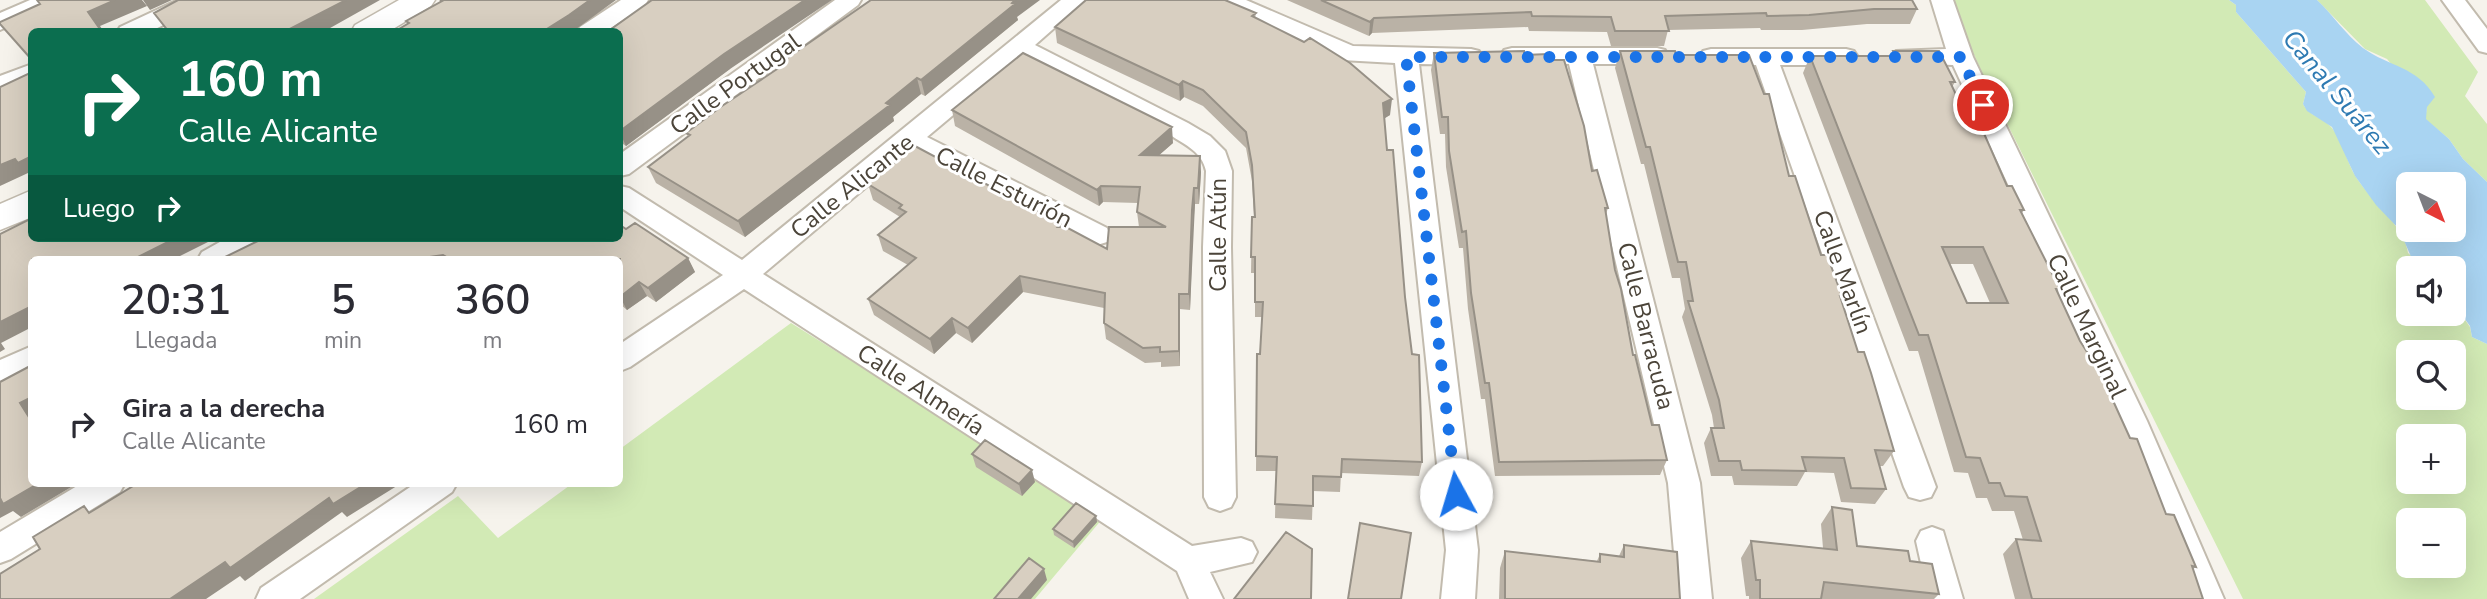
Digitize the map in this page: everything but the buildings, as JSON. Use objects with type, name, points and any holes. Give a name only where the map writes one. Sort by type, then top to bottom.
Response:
[{"type":"street","points":[[0,22],[50,0]]},
{"type":"street","points":[[137,28],[197,0]]},
{"type":"street","points":[[372,28],[421,0]]},
{"type":"street","points":[[594,28],[637,0]]},
{"type":"street","name":"Calle Portugal","points":[[623,165],[850,0]]},
{"type":"street","name":"Calle Alicante","points":[[623,357],[743,275],[1075,0]]},
{"type":"street","points":[[1226,0],[1350,54],[1406,57],[1961,57]]},
{"type":"street","name":"Calle Marginal","points":[[1942,0],[1961,57],[2132,422],[2207,599]]},
{"type":"street","points":[[2453,0],[2487,46]]},
{"type":"street","name":"Calle Atún","points":[[1019,47],[1179,129],[1201,142],[1216,157],[1219,171],[1217,247],[1220,497]]},
{"type":"street","name":"Calle Barracuda","points":[[1579,56],[1684,483],[1695,599]]},
{"type":"street","points":[[1406,57],[1462,550],[1458,599]]},
{"type":"street","name":"Calle Marlín","points":[[1765,57],[1920,488]]},
{"type":"street","points":[[0,86],[28,74]]},
{"type":"street","name":"Calle Esturión","points":[[910,139],[1097,235]]},
{"type":"street","name":"Calle Almería","points":[[623,197],[1188,561]]},
{"type":"street","points":[[0,218],[28,204]]},
{"type":"street","points":[[217,256],[243,242]]},
{"type":"street","points":[[0,374],[28,359]]},
{"type":"street","points":[[0,549],[102,487]]},
{"type":"street","points":[[273,599],[435,487]]},
{"type":"street","points":[[1932,541],[1946,599]]},
{"type":"street","points":[[1206,599],[1188,561],[1241,552]]},
{"type":"green space","points":[[1950,0],[2229,0],[2236,5],[2236,12],[2306,92],[2303,104],[2306,108],[2336,133],[2356,177],[2396,227],[2396,242],[2406,243],[2411,256],[2396,256],[2396,326],[2466,326],[2466,321],[2472,337],[2487,344],[2487,599],[2243,599],[1983,75]]},
{"type":"green space","points":[[2317,0],[2425,0],[2478,72],[2465,96],[2487,124],[2487,182],[2463,159],[2449,139],[2425,119],[2427,107],[2387,59],[2365,49]]},
{"type":"green space","points":[[791,323],[1103,518],[1035,599],[314,599],[458,496],[498,538],[568,487],[623,487],[623,447]]},
{"type":"water","name":"Canal Suárez","points":[[2229,0],[2317,0],[2363,48],[2411,73],[2428,87],[2435,97],[2427,107],[2426,119],[2449,139],[2463,159],[2487,182],[2487,344],[2472,337],[2466,320],[2466,256],[2411,256],[2405,242],[2466,242],[2466,172],[2396,172],[2396,226],[2376,205],[2355,176],[2332,127],[2307,111],[2303,104],[2306,92],[2236,12],[2236,5]]},
{"type":"route","points":[[1456,494],[1406,57],[1961,57],[1983,105]]}]
